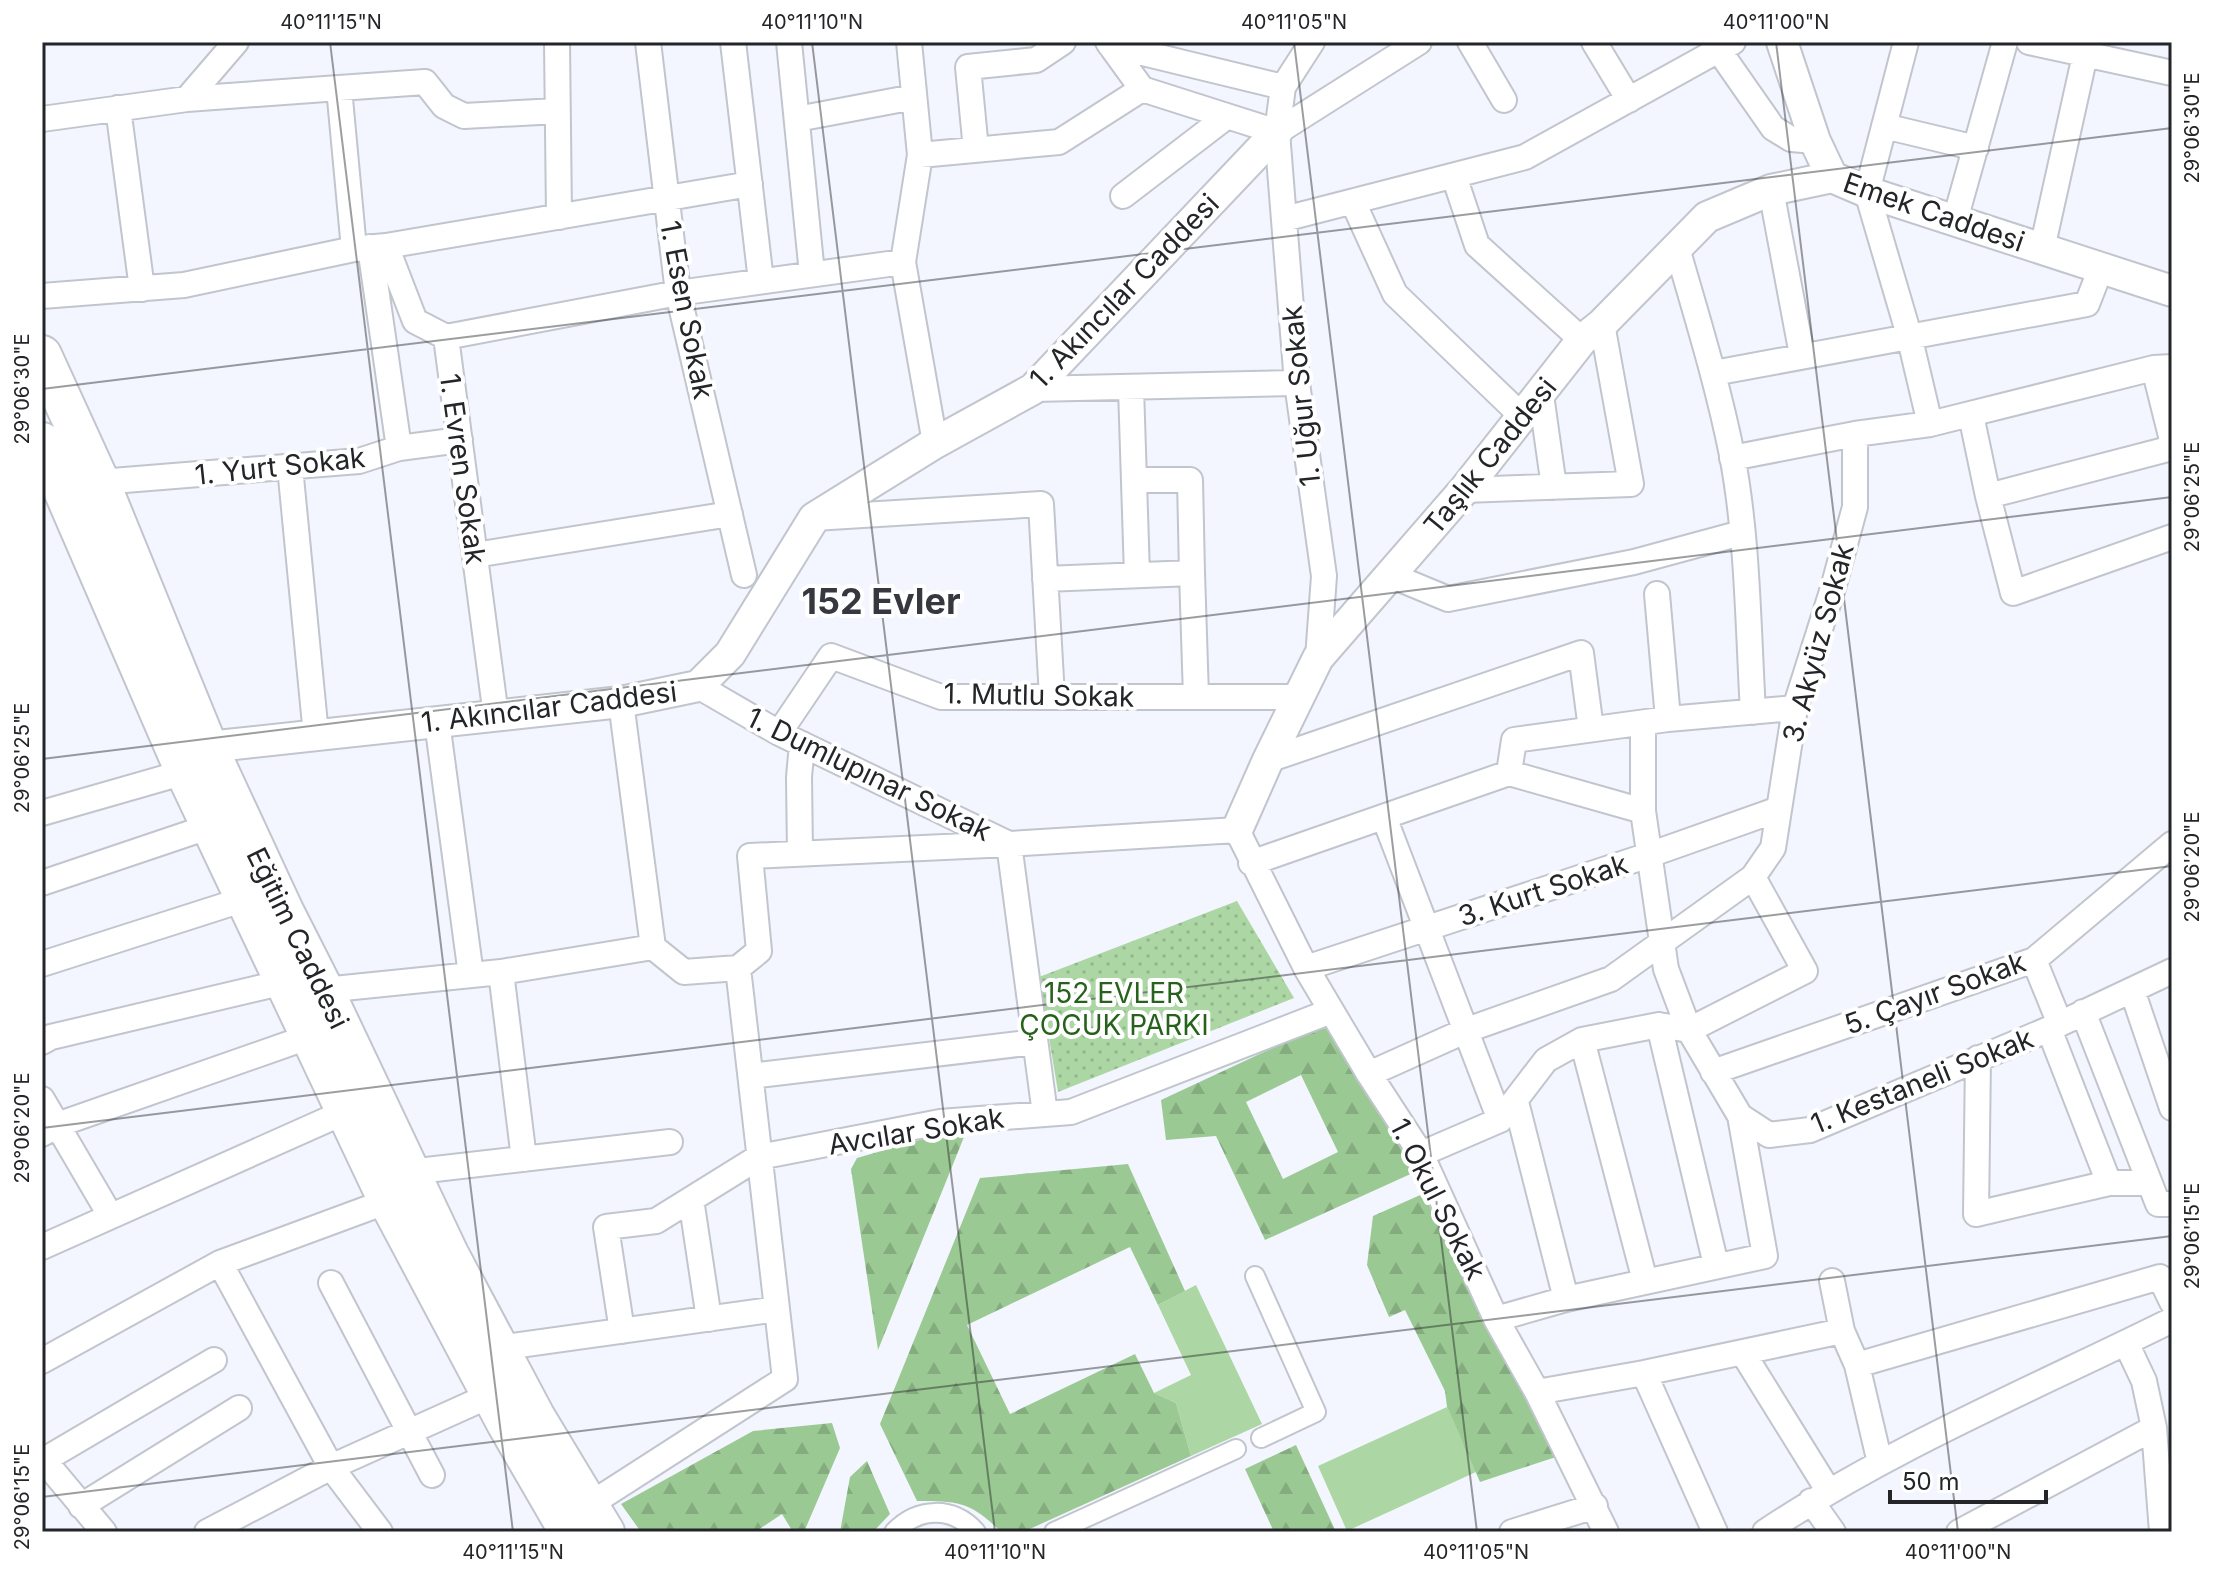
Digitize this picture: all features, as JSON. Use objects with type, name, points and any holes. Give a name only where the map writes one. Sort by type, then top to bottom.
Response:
[{"type":"main road","name":"Eğitim Caddesi","points":[[42,355],[100,482],[197,760],[211,826],[245,899],[347,1111],[399,1186],[499,1348],[588,1523]]},
{"type":"main road","name":"Eğitim Caddesi","points":[[42,442],[197,760],[284,911],[324,990],[399,1186],[491,1395],[588,1523]]},
{"type":"street","points":[[187,99],[236,42]]},
{"type":"street","points":[[557,42],[559,217]]},
{"type":"street","name":"1. Esen Sokak","points":[[648,42],[678,293],[744,575]]},
{"type":"street","points":[[733,42],[761,281]]},
{"type":"street","points":[[789,42],[812,274]]},
{"type":"street","points":[[909,42],[920,155],[903,262],[935,443]]},
{"type":"street","points":[[976,150],[968,67],[1036,60],[1063,42]]},
{"type":"street","points":[[1277,132],[1283,87],[1312,42]]},
{"type":"street","points":[[1109,44],[1142,89],[1277,132],[1419,42]]},
{"type":"street","points":[[1470,42],[1504,100]]},
{"type":"street","points":[[1594,42],[1629,100]]},
{"type":"street","name":"Emek Caddesi","points":[[1782,42],[1815,141],[1832,177],[1867,192],[2172,291]]},
{"type":"street","points":[[1906,42],[1867,192],[1909,335],[1930,424]]},
{"type":"street","points":[[1955,220],[2005,42]]},
{"type":"street","points":[[2029,42],[2085,55],[2114,51],[2172,73]]},
{"type":"street","points":[[1109,44],[1283,87]]},
{"type":"street","points":[[1284,219],[1525,157],[1722,45],[1773,128],[1791,139],[1815,141]]},
{"type":"street","points":[[2042,249],[2085,55]]},
{"type":"street","points":[[42,119],[187,99],[425,82],[444,106],[464,116],[557,111]]},
{"type":"street","points":[[339,88],[370,247]]},
{"type":"street","points":[[920,155],[1059,142],[1142,89]]},
{"type":"street","points":[[797,119],[914,97]]},
{"type":"street","points":[[118,108],[142,289]]},
{"type":"street","points":[[1123,196],[1226,117]]},
{"type":"street","points":[[1884,126],[1976,148]]},
{"type":"street","name":"1. Uğur Sokak","points":[[1277,132],[1297,383],[1324,576],[1318,658]]},
{"type":"street","name":"1. Akıncılar Caddesi","points":[[197,760],[316,735],[621,702],[698,686],[730,654],[814,518],[935,443],[1033,389],[1277,132]]},
{"type":"street","points":[[1454,176],[1477,245],[1592,332],[1631,484],[1464,490]]},
{"type":"street","name":"Taşlık Caddesi","points":[[1237,830],[1318,658],[1464,490],[1592,332],[1707,217],[1771,190],[1832,177]]},
{"type":"street","points":[[42,296],[184,285],[370,247],[750,184]]},
{"type":"street","points":[[1771,190],[1802,355]]},
{"type":"street","points":[[1353,202],[1395,294],[1532,406],[1554,487]]},
{"type":"street","name":"1. Evren Sokak","points":[[370,247],[415,321],[446,337],[496,716]]},
{"type":"street","name":"1. Yurt Sokak","points":[[100,482],[359,461],[399,448],[370,247]]},
{"type":"street","points":[[1677,248],[1714,373],[1732,458],[1741,533],[1753,712]]},
{"type":"street","points":[[446,337],[678,293],[903,262]]},
{"type":"street","points":[[1714,373],[2087,304],[2101,268]]},
{"type":"street","points":[[1732,458],[1855,434],[1930,424],[2163,368],[2172,440]]},
{"type":"street","points":[[1033,389],[1297,383]]},
{"type":"street","points":[[1131,388],[1137,575]]},
{"type":"street","points":[[1971,415],[2013,593],[2172,537]]},
{"type":"street","name":"3. Akyüz Sokak","points":[[1369,1074],[1467,1030],[1611,979],[1753,877],[1773,848],[1795,708],[1855,507],[1855,434]]},
{"type":"street","points":[[399,448],[460,440]]},
{"type":"street","points":[[1988,496],[2172,448]]},
{"type":"street","points":[[290,467],[316,735]]},
{"type":"street","points":[[1134,480],[1190,480],[1196,697]]},
{"type":"street","points":[[814,518],[1041,504],[1052,697]]},
{"type":"street","points":[[475,555],[730,514]]},
{"type":"street","points":[[1390,575],[1448,599],[1634,562],[1741,533]]},
{"type":"street","points":[[1045,579],[1192,573]]},
{"type":"street","points":[[1657,594],[1668,719]]},
{"type":"street","points":[[1268,760],[1581,653],[1591,729]]},
{"type":"street","name":"1. Mutlu Sokak","points":[[779,733],[831,656],[941,697],[1299,697]]},
{"type":"street","name":"1. Dumlupınar Sokak","points":[[698,686],[779,733],[1009,844],[1237,830]]},
{"type":"street","points":[[621,702],[653,947],[684,972],[738,968],[759,951],[750,856],[1009,844],[1045,1114]]},
{"type":"street","points":[[1509,773],[1514,740],[1668,719],[1795,708]]},
{"type":"street","points":[[437,722],[471,975]]},
{"type":"street","points":[[1496,1319],[1566,1299],[1765,1256],[1740,1116],[1689,1030],[1666,969],[1643,811],[1643,723]]},
{"type":"street","points":[[800,853],[802,744]]},
{"type":"street","points":[[42,813],[197,760]]},
{"type":"street","points":[[1251,863],[1509,773],[1643,811]]},
{"type":"street","name":"3. Kurt Sokak","points":[[1306,968],[1779,809]]},
{"type":"street","points":[[1384,817],[1467,1030],[1508,1111],[1566,1299]]},
{"type":"street","points":[[42,883],[211,826]]},
{"type":"street","name":"1. Okul Sokak","points":[[1237,830],[1306,968],[1421,1154],[1496,1319],[1537,1392],[1606,1532]]},
{"type":"street","name":"5. Çayır Sokak","points":[[1713,1072],[2034,960],[2172,844]]},
{"type":"street","points":[[1421,1154],[1508,1111],[1546,1060],[1582,1040],[1659,1025],[1689,1030],[1805,971],[1753,877]]},
{"type":"street","points":[[42,964],[245,899]]},
{"type":"street","points":[[324,990],[501,972],[653,947]]},
{"type":"street","points":[[2034,960],[2109,1183]]},
{"type":"street","points":[[588,1523],[785,1379],[738,968]]},
{"type":"street","name":"1. Kestaneli Sokak","points":[[1740,1116],[1769,1135],[1810,1130],[2055,1026],[2172,971]]},
{"type":"street","points":[[501,972],[524,1159]]},
{"type":"street","points":[[42,1042],[51,1037],[284,982]]},
{"type":"street","points":[[2132,990],[2172,1108]]},
{"type":"street","name":"Avcılar Sokak","points":[[622,1331],[606,1227],[656,1221],[759,1157],[940,1122],[1071,1112],[1331,1011]]},
{"type":"street","points":[[2083,1012],[2160,1197]]},
{"type":"street","points":[[1659,1025],[1716,1265]]},
{"type":"street","points":[[50,1129],[311,1036]]},
{"type":"street","points":[[1582,1040],[1645,1281]]},
{"type":"street","points":[[751,1076],[1035,1042]]},
{"type":"street","points":[[1978,1058],[1976,1214],[2109,1183],[2160,1197]]},
{"type":"street","points":[[42,1099],[50,1129],[110,1215]]},
{"type":"street","points":[[42,1247],[347,1111]]},
{"type":"street","points":[[42,1361],[220,1263],[399,1186],[524,1159],[670,1142]]},
{"type":"street","points":[[691,1199],[709,1319]]},
{"type":"street","points":[[220,1263],[331,1467],[380,1532]]},
{"type":"street","points":[[1255,1276],[1316,1412],[1261,1438]]},
{"type":"street","points":[[1857,1365],[2160,1277],[2172,1302]]},
{"type":"street","points":[[1832,1281],[1842,1331],[1857,1365],[1880,1463]]},
{"type":"street","points":[[331,1283],[432,1475]]},
{"type":"street","points":[[499,1348],[777,1309]]},
{"type":"street","points":[[1765,1532],[1820,1496],[1880,1463],[2172,1320]]},
{"type":"street","points":[[1537,1392],[1842,1331]]},
{"type":"street","points":[[2126,1343],[2144,1381],[2154,1428],[2162,1532]]},
{"type":"street","points":[[1743,1353],[1820,1496],[1833,1532]]},
{"type":"street","points":[[104,1532],[43,1459],[214,1360]]},
{"type":"street","points":[[1644,1373],[1715,1532]]},
{"type":"street","points":[[207,1532],[331,1467],[491,1395]]},
{"type":"street","points":[[81,1506],[239,1408]]},
{"type":"street","points":[[1959,1532],[2154,1428]]},
{"type":"street","points":[[1054,1532],[1236,1449]]},
{"type":"street","points":[[1512,1532],[1595,1506]]},
{"type":"street","points":[[894,1532],[909,1519],[926,1513],[943,1513],[960,1518],[976,1532]]},
{"type":"green space","name":"152 EVLER ÇOCUK PARKI","points":[[1237,901],[1294,998],[1058,1092],[1039,977]]},
{"type":"green space","points":[[1328,1022],[1415,1172],[1265,1240],[1216,1136],[1166,1140],[1161,1100]],"holes":[[[1301,1075],[1338,1152],[1283,1179],[1246,1102]]]},
{"type":"green space","points":[[948,1132],[966,1132],[878,1350],[851,1169],[857,1158]]},
{"type":"green space","points":[[1128,1164],[1185,1291],[1158,1305],[1130,1247],[967,1325],[1010,1414],[1135,1354],[1154,1393],[1176,1403],[1191,1456],[1023,1532],[1001,1532],[981,1514],[964,1505],[917,1501],[880,1424],[980,1178]]},
{"type":"green space","points":[[1427,1192],[1559,1456],[1480,1482],[1447,1407],[1445,1391],[1405,1310],[1389,1317],[1367,1265],[1373,1216]]},
{"type":"green space","points":[[1196,1285],[1262,1424],[1191,1456],[1176,1403],[1154,1393],[1191,1375],[1158,1305]]},
{"type":"green space","points":[[1447,1407],[1476,1472],[1347,1531],[1318,1466]]},
{"type":"green space","points":[[832,1423],[840,1448],[804,1532],[793,1532],[782,1514],[755,1532],[641,1532],[621,1504],[753,1431]]},
{"type":"green space","points":[[1296,1445],[1336,1532],[1274,1532],[1245,1469]]},
{"type":"green space","points":[[867,1461],[890,1514],[873,1532],[840,1532],[850,1477]]},
{"type":"district","name":"152 Evler","points":[[881,601]]}]
